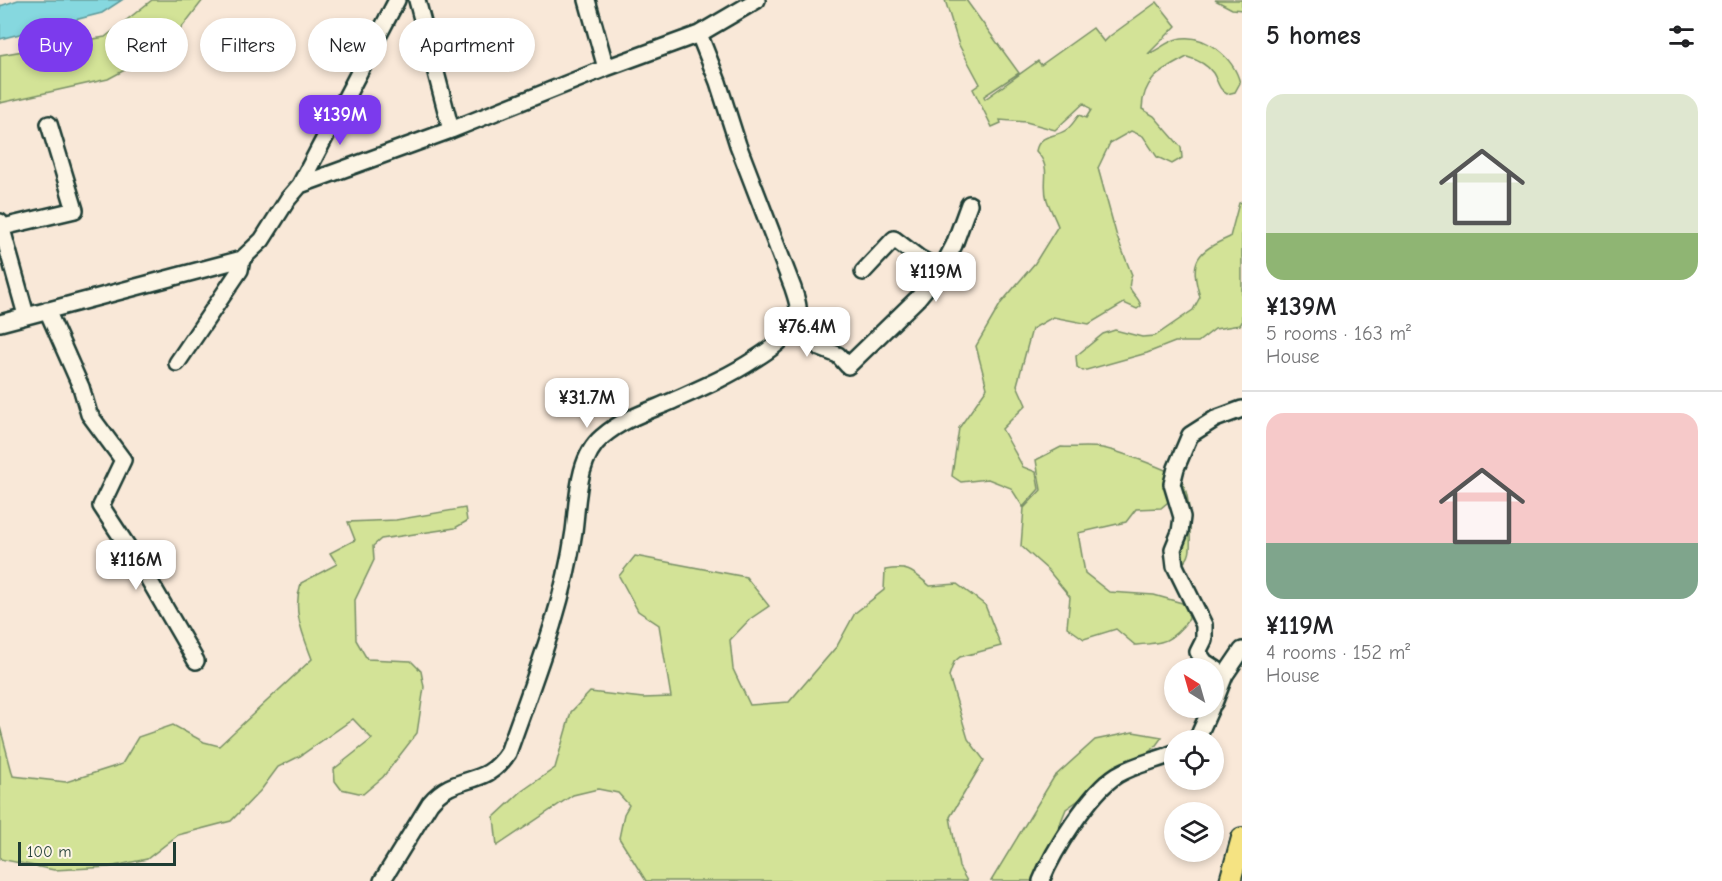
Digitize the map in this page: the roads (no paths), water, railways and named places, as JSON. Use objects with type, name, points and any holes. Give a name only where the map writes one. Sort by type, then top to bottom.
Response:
[{"type":"main road","points":[[1235,874],[1242,838]]},
{"type":"street","points":[[0,323],[242,259],[262,240],[288,199],[300,185],[396,0]]},
{"type":"street","points":[[417,0],[451,130]]},
{"type":"street","points":[[587,0],[606,68]]},
{"type":"street","points":[[300,185],[451,130],[606,68],[699,34],[757,0]]},
{"type":"street","points":[[382,881],[438,793],[455,783],[486,776],[501,764],[508,753],[557,616],[569,568],[582,472],[591,450],[601,438],[628,419],[718,381],[773,348],[798,317],[798,303],[793,288],[738,145],[718,82],[699,34]]},
{"type":"street","points":[[26,315],[1,225],[75,210],[50,124]]},
{"type":"street","points":[[798,317],[807,325],[820,348],[838,355],[848,366],[918,298],[941,270],[954,245],[969,204]]},
{"type":"street","points":[[863,272],[894,239],[919,258],[941,270]]},
{"type":"street","points":[[177,363],[240,270],[242,259]]},
{"type":"street","points":[[47,310],[81,387],[89,414],[123,460],[100,506],[145,573],[196,661]]},
{"type":"street","points":[[1242,409],[1215,418],[1190,435],[1172,484],[1182,517],[1180,532],[1173,549],[1174,566],[1204,624],[1204,640],[1198,652],[1204,662],[1225,675],[1242,650]]},
{"type":"street","points":[[1041,881],[1060,846],[1099,789],[1126,770],[1164,757]]},
{"type":"water","points":[[18,0],[122,0],[102,13],[82,18],[18,18],[18,34],[0,39],[0,6]]}]
